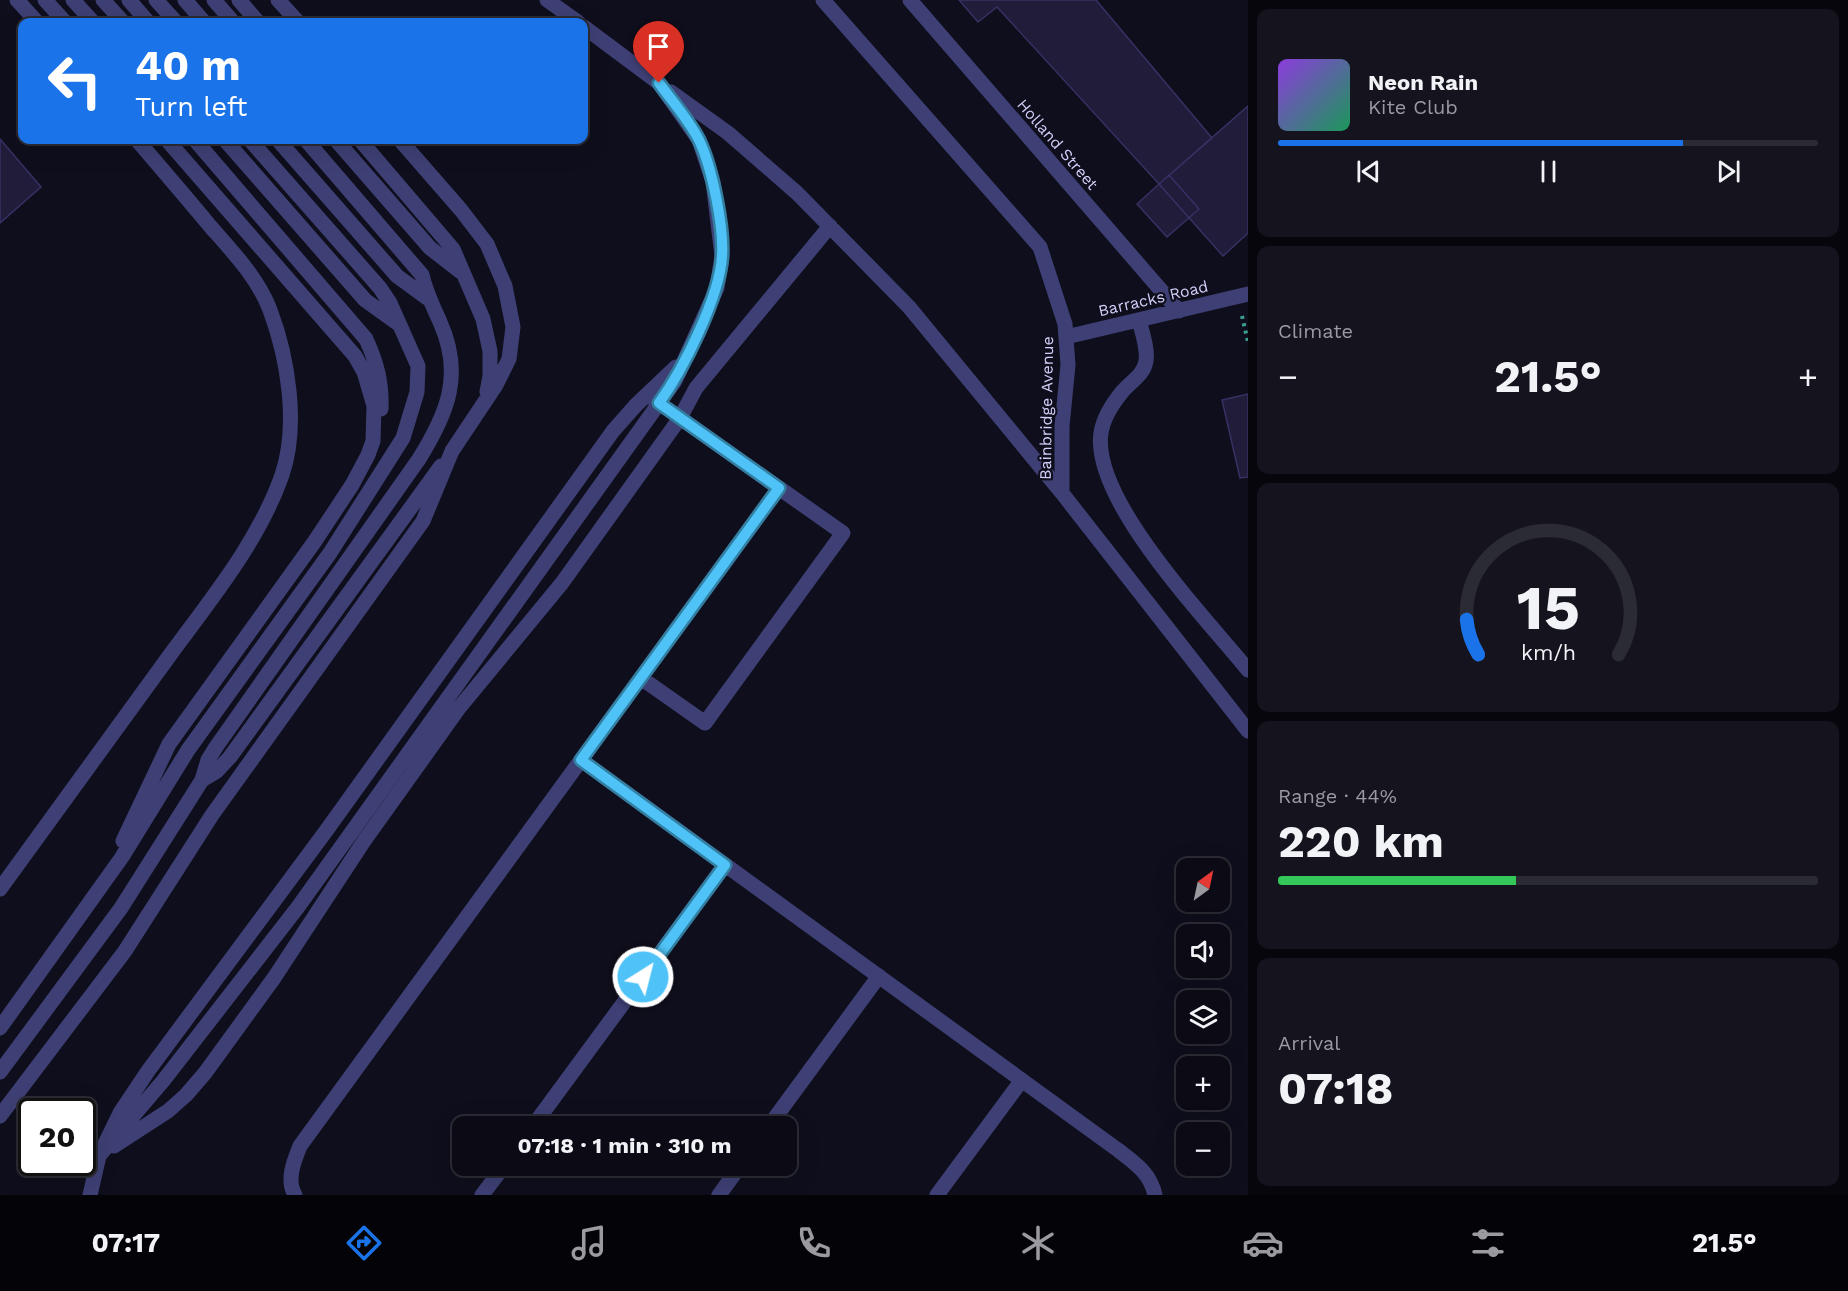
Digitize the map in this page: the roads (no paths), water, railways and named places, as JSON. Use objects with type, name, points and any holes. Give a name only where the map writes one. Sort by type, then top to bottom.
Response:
[{"type":"street","points":[[18,0],[34,18]]},
{"type":"street","points":[[45,0],[61,18]]},
{"type":"street","points":[[73,0],[89,18]]},
{"type":"street","points":[[103,0],[119,18]]},
{"type":"street","points":[[129,0],[145,18]]},
{"type":"street","points":[[156,0],[172,18]]},
{"type":"street","points":[[185,0],[201,18]]},
{"type":"street","points":[[214,0],[230,18]]},
{"type":"street","points":[[239,0],[255,18]]},
{"type":"street","points":[[278,0],[294,18]]},
{"type":"street","points":[[547,0],[572,18]]},
{"type":"street","name":"Bainbridge Avenue","points":[[823,0],[1041,247],[1065,324],[1068,365],[1062,426],[1062,493],[1248,731]]},
{"type":"street","name":"Holland Street","points":[[910,0],[1179,311]]},
{"type":"street","points":[[588,30],[728,133],[797,193],[909,307],[1062,493]]},
{"type":"street","points":[[99,1156],[177,1064],[298,907],[653,399],[684,359],[717,288],[722,256],[713,182],[699,140],[659,83]]},
{"type":"street","points":[[0,890],[222,583],[268,508],[283,474],[289,437],[289,396],[280,346],[270,309],[254,281],[227,245],[140,144]]},
{"type":"street","points":[[170,144],[355,356],[371,393],[373,441]]},
{"type":"street","points":[[108,878],[169,744],[321,532],[352,485],[379,424],[381,383],[377,362],[366,339],[198,144]]},
{"type":"street","points":[[228,144],[364,300],[397,323]]},
{"type":"street","points":[[0,1028],[108,878],[188,750],[330,553],[404,438],[417,392],[418,366],[408,339],[397,323],[390,303],[380,288],[254,144]]},
{"type":"street","points":[[282,144],[397,276],[427,298]]},
{"type":"street","points":[[0,1072],[121,908],[202,780],[208,760],[216,747],[346,565],[438,428],[448,404],[452,370],[448,343],[427,298],[422,275],[310,144]]},
{"type":"street","points":[[339,144],[430,248],[462,272]]},
{"type":"street","points":[[363,144],[442,234],[453,249],[474,293],[490,351],[490,376],[485,402]]},
{"type":"street","points":[[202,780],[217,771],[230,757],[452,451],[485,402],[509,359],[513,327],[505,286],[486,244],[461,210],[403,144]]},
{"type":"street","points":[[99,1156],[168,1111],[205,1073],[274,978],[364,841],[446,727],[562,582],[680,418],[696,388],[830,226]]},
{"type":"street","name":"Barracks Road","points":[[1066,337],[1248,294]]},
{"type":"street","points":[[1139,320],[1147,358],[1145,367],[1122,392],[1106,417],[1101,434],[1108,479],[1142,540],[1246,660]]},
{"type":"street","points":[[641,678],[705,723],[843,533],[653,399]]},
{"type":"street","points":[[90,1195],[99,1156],[120,1113],[148,1071],[326,831],[613,431],[653,399]]},
{"type":"street","points":[[0,1116],[125,951],[212,815],[423,521],[452,451]]},
{"type":"street","points":[[295,1195],[292,1190],[292,1167],[300,1146],[779,488]]},
{"type":"street","points":[[581,760],[1142,1168],[1152,1182],[1155,1195]]},
{"type":"street","points":[[539,1116],[725,865]]},
{"type":"street","points":[[776,1116],[879,976]]},
{"type":"street","points":[[937,1195],[1022,1080]]},
{"type":"street","points":[[482,1195],[496,1176]]},
{"type":"street","points":[[719,1195],[733,1176]]}]
